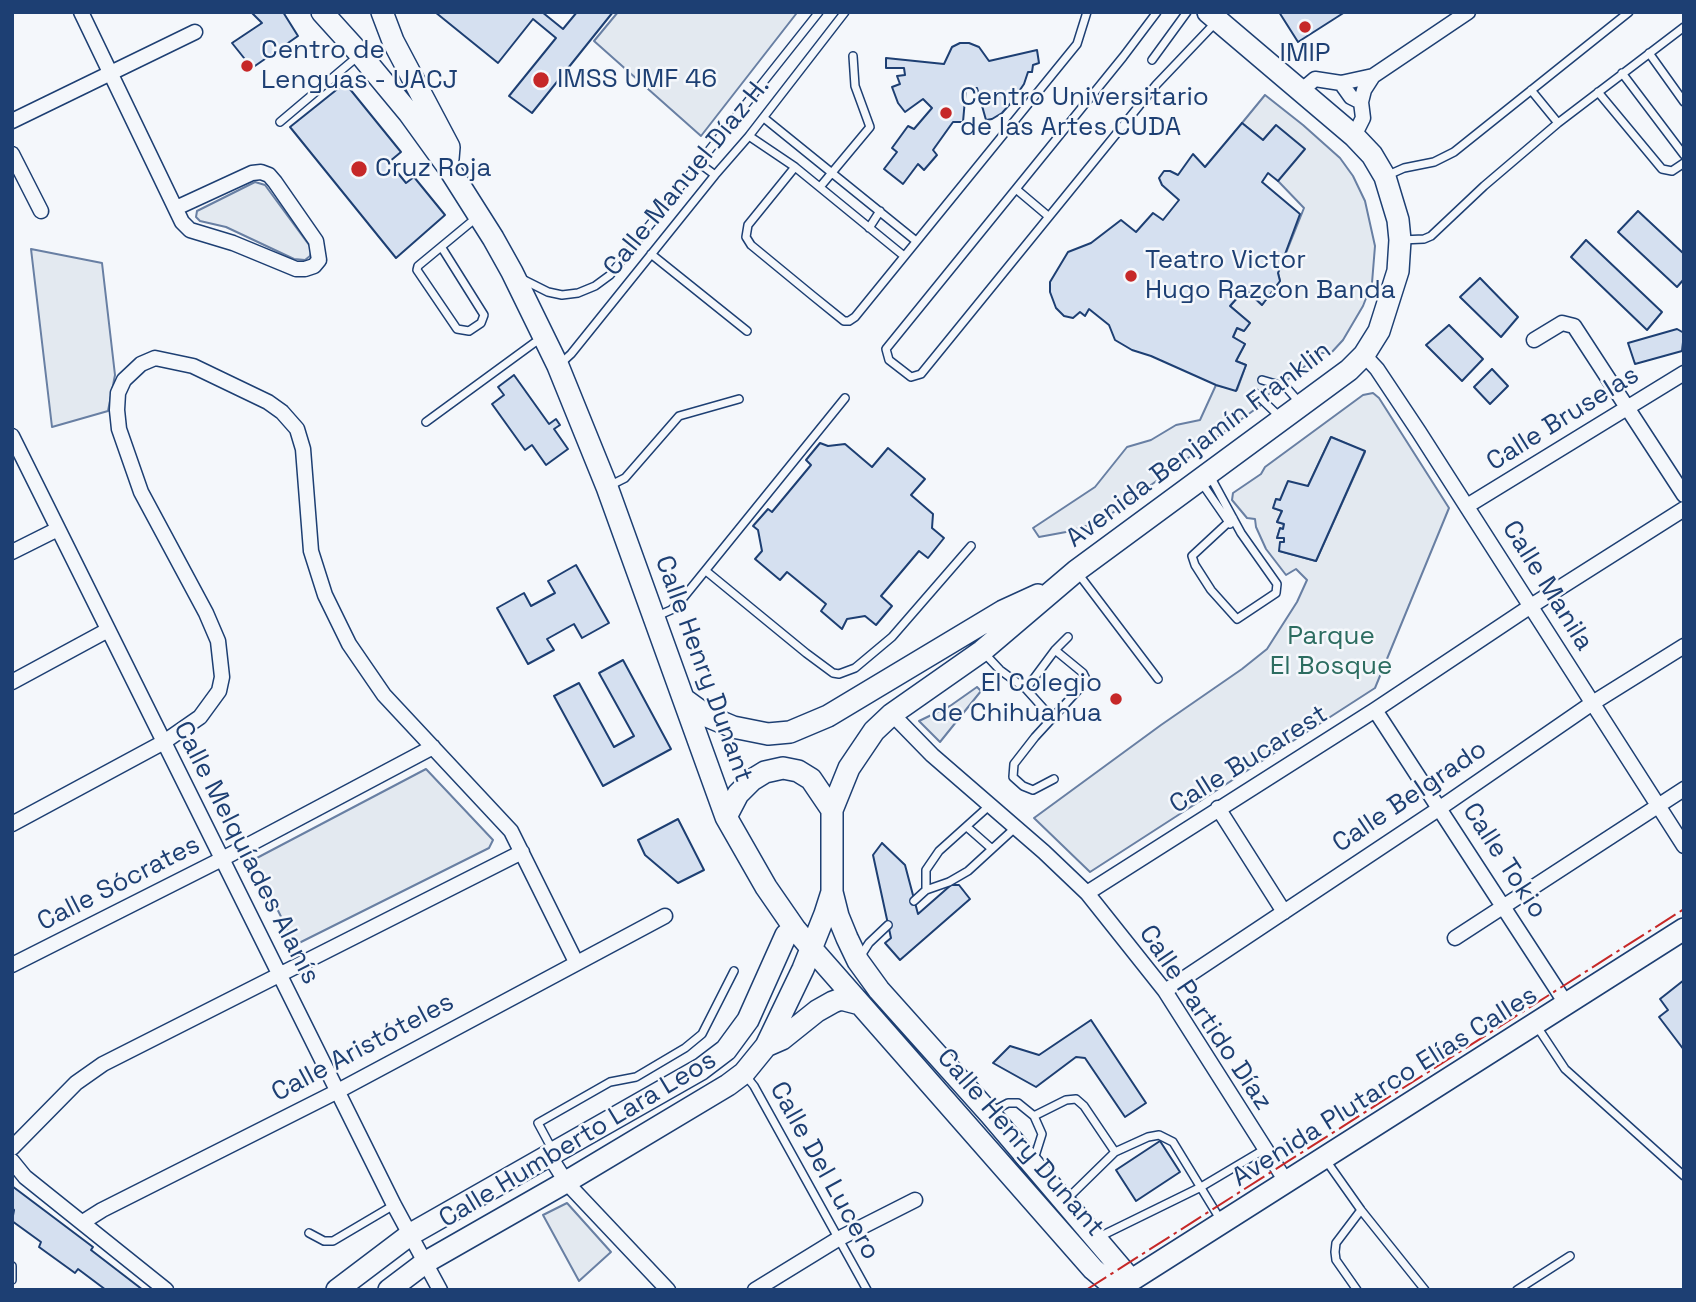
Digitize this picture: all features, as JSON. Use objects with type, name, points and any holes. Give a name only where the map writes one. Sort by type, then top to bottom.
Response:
[{"type":"main road","name":"Calle Henry Dunant","points":[[322,12],[409,113],[480,216],[512,272],[558,366],[607,487],[726,817],[745,852],[795,929],[811,948],[1093,1269],[1121,1286]]},
{"type":"main road","points":[[382,12],[393,41],[449,147],[448,167]]},
{"type":"main road","name":"Avenida Benjamín Franklin","points":[[1057,586],[1349,370],[1364,355],[1379,331],[1390,302],[1398,271],[1400,240],[1393,198],[1372,155],[1217,15]]},
{"type":"main road","points":[[685,700],[707,716],[733,727],[768,734],[790,732],[828,716],[1003,611],[1057,586]]},
{"type":"main road","name":"Calle Humberto Lara Leos","points":[[389,1290],[426,1262],[566,1182],[744,1073],[766,1046],[811,948],[832,892],[832,810],[849,768],[861,748],[892,714],[982,651],[1057,586]]},
{"type":"main road","points":[[726,817],[738,794],[752,780],[765,772],[783,768],[798,771],[811,779],[832,810]]},
{"type":"main road","name":"Calle Henry Dunant","points":[[832,892],[838,916],[858,961],[878,990],[1097,1238],[1121,1286]]},
{"type":"main road","name":"Calle Humberto Lara Leos","points":[[337,1290],[411,1234],[701,1069],[726,1050],[748,1020],[786,935],[795,929]]},
{"type":"main road","name":"Avenida Plutarco Elías Calles","points":[[1121,1286],[1684,929]]},
{"type":"main road","points":[[766,1046],[782,1039],[817,1011],[833,1002],[841,999],[860,1004]]},
{"type":"street","points":[[81,12],[182,222],[190,230],[233,243],[296,269],[314,266],[319,260],[316,241],[275,182],[269,175],[261,172],[252,173],[176,208]]},
{"type":"street","points":[[1302,90],[1315,79],[1341,83],[1373,76],[1468,12]]},
{"type":"street","points":[[12,121],[195,32]]},
{"type":"street","points":[[1354,136],[1363,118],[1361,102],[1373,76]]},
{"type":"street","points":[[1341,83],[1346,92],[1361,102]]},
{"type":"street","points":[[12,154],[41,211]]},
{"type":"street","points":[[1534,340],[1562,323],[1574,326],[1684,495]]},
{"type":"street","name":"Calle Manila","points":[[1364,355],[1384,379],[1467,506],[1684,846]]},
{"type":"street","points":[[12,824],[164,741],[200,717],[219,691],[222,668],[218,641],[150,512],[129,464],[119,429],[118,393],[124,380],[141,364],[155,358],[193,366],[268,402],[282,412],[297,429],[303,449],[311,551],[325,595],[349,644],[366,672],[511,831],[576,962]]},
{"type":"street","name":"Calle Bruselas","points":[[1467,506],[1684,373]]},
{"type":"street","name":"Calle Melquíades Alanís","points":[[12,436],[394,1205],[440,1290]]},
{"type":"street","name":"Calle Bucarest","points":[[1087,893],[1684,509]]},
{"type":"street","points":[[12,552],[58,529]]},
{"type":"street","points":[[12,682],[108,631]]},
{"type":"street","name":"Calle Belgrado","points":[[1165,991],[1591,704],[1684,646]]},
{"type":"street","name":"Calle Tokio","points":[[1375,710],[1567,1005]]},
{"type":"street","name":"Calle Partido Díaz","points":[[892,714],[932,755],[1073,877],[1087,893],[1165,991],[1287,1183]]},
{"type":"street","name":"Calle Sócrates","points":[[12,965],[222,859],[433,747]]},
{"type":"street","points":[[1455,938],[1684,789]]},
{"type":"street","points":[[1218,808],[1283,912]]},
{"type":"street","points":[[12,1148],[76,1083],[103,1064],[522,852]]},
{"type":"street","name":"Calle Aristóteles","points":[[83,1222],[338,1091],[665,916]]},
{"type":"street","points":[[552,1154],[566,1182],[668,1290]]},
{"type":"street","points":[[12,1161],[25,1177],[166,1290]]},
{"type":"street","points":[[755,1290],[838,1240],[915,1200]]},
{"type":"lane","name":"Calle Manuel Díaz H.","points":[[512,272],[532,286],[562,295],[578,293],[595,286],[610,275],[819,12]]},
{"type":"lane","name":"Calle Manuel Díaz H.","points":[[558,366],[571,354],[764,118],[845,12]]},
{"type":"lane","points":[[795,167],[745,231],[751,245],[844,321],[849,321],[1077,44],[1087,12]]},
{"type":"lane","points":[[1157,12],[886,349],[889,360],[911,377],[921,374],[1156,85],[1217,15]]},
{"type":"lane","points":[[1152,60],[1187,12]]},
{"type":"lane","points":[[1385,177],[1404,168],[1434,162],[1454,152],[1629,12]]},
{"type":"lane","points":[[1400,240],[1432,236],[1484,186],[1558,123],[1684,27]]},
{"type":"lane","points":[[1649,53],[1684,102]]},
{"type":"lane","points":[[279,121],[360,54]]},
{"type":"lane","points":[[820,187],[870,127],[855,86],[853,56]]},
{"type":"lane","points":[[1622,73],[1684,155]]},
{"type":"lane","points":[[1531,90],[1558,123]]},
{"type":"lane","points":[[1598,92],[1662,169],[1672,171],[1684,163]]},
{"type":"lane","points":[[764,118],[916,241]]},
{"type":"lane","points":[[749,136],[795,167],[904,256]]},
{"type":"lane","points":[[773,151],[784,136]]},
{"type":"lane","points":[[699,163],[715,175]]},
{"type":"lane","points":[[1016,189],[1048,216]]},
{"type":"lane","points":[[869,228],[880,211]]},
{"type":"lane","points":[[442,248],[484,315],[481,323],[469,331],[457,329],[417,270],[418,266],[442,248],[456,233],[480,216]]},
{"type":"lane","points":[[651,254],[747,331]]},
{"type":"lane","points":[[426,422],[544,338]]},
{"type":"lane","points":[[1262,380],[1286,387],[1301,405]]},
{"type":"lane","points":[[1255,393],[1281,419]]},
{"type":"lane","points":[[655,617],[679,603],[845,398]]},
{"type":"lane","points":[[607,487],[625,478],[679,416],[739,399]]},
{"type":"lane","points":[[1204,477],[1277,588],[1276,593],[1237,619],[1211,590],[1192,556],[1231,521]]},
{"type":"lane","points":[[706,571],[806,653],[833,673],[839,674],[855,668],[892,637],[971,546]]},
{"type":"lane","points":[[1076,571],[1158,679]]},
{"type":"lane","points":[[1026,689],[1068,637]]},
{"type":"lane","points":[[1054,779],[1033,790],[1023,786],[1013,776],[1014,764],[1086,679],[1083,673],[1055,650]]},
{"type":"lane","points":[[982,651],[1000,670],[1026,689],[1052,718]]},
{"type":"lane","points":[[926,890],[926,870],[939,851],[990,804]]},
{"type":"lane","points":[[967,827],[992,849]]},
{"type":"lane","points":[[914,901],[926,890],[949,882],[968,870],[1016,827]]},
{"type":"lane","points":[[858,961],[869,943],[888,925]]},
{"type":"lane","points":[[552,1154],[538,1123],[610,1082],[636,1077],[685,1048],[702,1034],[734,971]]},
{"type":"lane","points":[[1535,1025],[1565,1069],[1684,1176]]},
{"type":"lane","name":"Calle Del Lucero","points":[[744,1073],[754,1086],[867,1290]]},
{"type":"lane","points":[[1034,1116],[1066,1100],[1076,1099],[1084,1106],[1115,1152]]},
{"type":"lane","points":[[990,1114],[997,1107],[1008,1103],[1018,1104],[1034,1116],[1042,1134],[1036,1153],[1029,1161]]},
{"type":"lane","points":[[1065,1202],[1115,1152],[1159,1135],[1178,1149],[1222,1223]]},
{"type":"lane","points":[[1097,1238],[1201,1187],[1265,1149]]},
{"type":"lane","points":[[1325,1159],[1361,1210],[1425,1290]]},
{"type":"lane","points":[[309,1233],[324,1241],[333,1241],[394,1205]]},
{"type":"lane","points":[[1356,1289],[1336,1261],[1335,1252],[1336,1243],[1361,1210]]},
{"type":"lane","points":[[1517,1290],[1570,1255]]},
{"type":"lane","points":[[12,1266],[12,1280]]},
{"type":"green space","points":[[618,12],[796,14],[701,136],[594,41]]},
{"type":"green space","points":[[1265,95],[1340,158],[1353,176],[1365,201],[1375,246],[1372,283],[1363,306],[1343,340],[1331,353],[1322,353],[1260,401],[1261,405],[1100,522],[1039,537],[1033,528],[1095,487],[1127,447],[1151,440],[1176,425],[1200,420],[1216,385],[1237,390],[1246,365],[1236,361],[1245,344],[1233,337],[1237,328],[1244,331],[1250,323],[1230,306],[1245,289],[1262,305],[1280,281],[1278,273],[1304,208],[1278,181],[1276,126],[1263,140],[1242,123]]},
{"type":"green space","points":[[255,182],[265,185],[312,249],[305,260],[294,259],[226,227],[200,221],[196,217],[197,211]]},
{"type":"green space","points":[[31,249],[102,263],[115,375],[108,411],[52,427]]},
{"type":"green space","name":"Parque El Bosque","points":[[1373,393],[1379,398],[1449,508],[1375,688],[1090,872],[1034,818],[1267,649],[1297,602],[1307,580],[1296,569],[1286,575],[1266,549],[1255,519],[1247,518],[1232,500],[1233,493],[1363,395]],"holes":[[[1331,437],[1365,452],[1316,561],[1280,551],[1280,543],[1284,542],[1284,538],[1277,538],[1284,524],[1277,522],[1282,511],[1274,508],[1276,499],[1280,500],[1308,486]]]},
{"type":"green space","points":[[977,687],[981,691],[940,742],[919,721],[950,706]]},
{"type":"green space","points":[[426,769],[493,840],[489,848],[295,945],[253,860]]},
{"type":"green space","points":[[567,1203],[611,1252],[579,1281],[543,1215]]},
{"type":"building","name":"Centro de Lenguas - UACJ","points":[[251,12],[283,12],[298,36],[252,68],[232,43],[262,23]]},
{"type":"building","name":"IMSS UMF 46","points":[[435,12],[542,12],[563,29],[577,12],[613,12],[532,113],[509,96],[556,38],[533,19],[498,63]]},
{"type":"building","name":"IMIP","points":[[1279,12],[1345,12],[1298,42]]},
{"type":"building","name":"Centro Universitario de las Artes CUDA","points":[[960,43],[979,47],[989,61],[1037,50],[1039,63],[1033,65],[1032,72],[1028,72],[1024,84],[1011,103],[992,119],[986,120],[977,88],[966,88],[963,122],[953,122],[933,150],[937,155],[924,170],[918,164],[903,184],[884,169],[897,152],[892,148],[908,126],[914,129],[932,108],[923,99],[905,112],[892,87],[900,84],[897,76],[905,75],[904,68],[886,68],[886,58],[944,64],[952,47]]},
{"type":"building","name":"Cruz Roja","points":[[345,83],[401,152],[389,162],[406,183],[414,177],[445,215],[396,258],[290,127]]},
{"type":"building","points":[[1242,123],[1263,140],[1276,125],[1305,149],[1278,181],[1268,173],[1262,182],[1300,214],[1278,273],[1280,281],[1262,305],[1245,289],[1230,306],[1250,323],[1244,331],[1237,328],[1233,337],[1245,344],[1236,361],[1246,365],[1236,391],[1132,350],[1115,340],[1109,325],[1089,309],[1085,316],[1080,312],[1073,318],[1064,316],[1056,308],[1050,292],[1050,282],[1068,252],[1091,243],[1121,220],[1136,232],[1153,213],[1163,220],[1179,200],[1162,185],[1159,178],[1164,171],[1178,175],[1193,154],[1205,167]]},
{"type":"building","points":[[1638,211],[1684,254],[1684,279],[1677,287],[1618,232]]},
{"type":"building","points":[[1586,240],[1662,312],[1647,330],[1571,257]]},
{"type":"building","points":[[1480,278],[1518,317],[1501,337],[1460,297]]},
{"type":"building","points":[[1449,325],[1483,359],[1462,381],[1426,345]]},
{"type":"building","points":[[1677,329],[1684,333],[1682,351],[1635,364],[1628,343]]},
{"type":"building","points":[[1492,369],[1508,386],[1490,404],[1474,387]]},
{"type":"building","points":[[514,375],[549,424],[556,419],[560,425],[554,429],[568,449],[546,465],[532,445],[525,450],[492,404],[504,395],[498,387]]},
{"type":"building","points":[[1331,437],[1365,451],[1316,561],[1279,551],[1280,542],[1284,542],[1284,538],[1277,538],[1284,524],[1277,522],[1282,511],[1273,508],[1276,499],[1280,500],[1288,481],[1308,486]]},
{"type":"building","points":[[820,443],[828,446],[845,444],[872,467],[888,448],[925,479],[911,495],[933,514],[932,528],[944,538],[928,558],[919,551],[881,596],[892,606],[876,625],[865,616],[847,619],[842,629],[821,611],[826,604],[787,572],[780,580],[755,559],[762,551],[758,530],[753,526],[768,509],[772,512],[811,465],[806,460]]},
{"type":"building","points":[[576,565],[609,623],[582,638],[574,624],[547,639],[554,650],[528,664],[497,608],[524,593],[531,606],[555,593],[548,581]]},
{"type":"building","points":[[623,660],[671,749],[603,786],[554,696],[579,683],[614,747],[634,736],[599,673]]},
{"type":"building","points":[[678,819],[704,870],[678,883],[645,855],[638,840]]},
{"type":"building","points":[[882,843],[905,865],[918,914],[951,885],[959,885],[970,899],[900,960],[885,943],[891,938],[873,855]]},
{"type":"building","points":[[1684,980],[1684,1050],[1659,1017],[1668,1010],[1660,999]]},
{"type":"building","points":[[1091,1020],[1146,1103],[1125,1117],[1085,1058],[1076,1057],[1036,1087],[993,1063],[1010,1046],[1039,1055]]},
{"type":"building","points":[[1160,1141],[1180,1172],[1136,1201],[1116,1170]]},
{"type":"building","points":[[12,1186],[93,1247],[91,1250],[143,1290],[106,1290],[78,1269],[75,1273],[39,1247],[41,1242],[12,1221]]},
{"type":"power","points":[[1086,1290],[1684,909]]},
{"type":"place","name":"IMIP","points":[[1305,27]]},
{"type":"place","name":"Centro de Lenguas - UACJ","points":[[247,66]]},
{"type":"place","name":"IMSS UMF 46","points":[[541,80]]},
{"type":"place","name":"Centro Universitario de las Artes CUDA","points":[[946,113]]},
{"type":"place","name":"Cruz Roja","points":[[359,169]]},
{"type":"place","name":"Teatro Victor Hugo Razcon Banda","points":[[1131,276]]},
{"type":"place","name":"El Colegio de Chihuahua","points":[[1116,699]]}]
